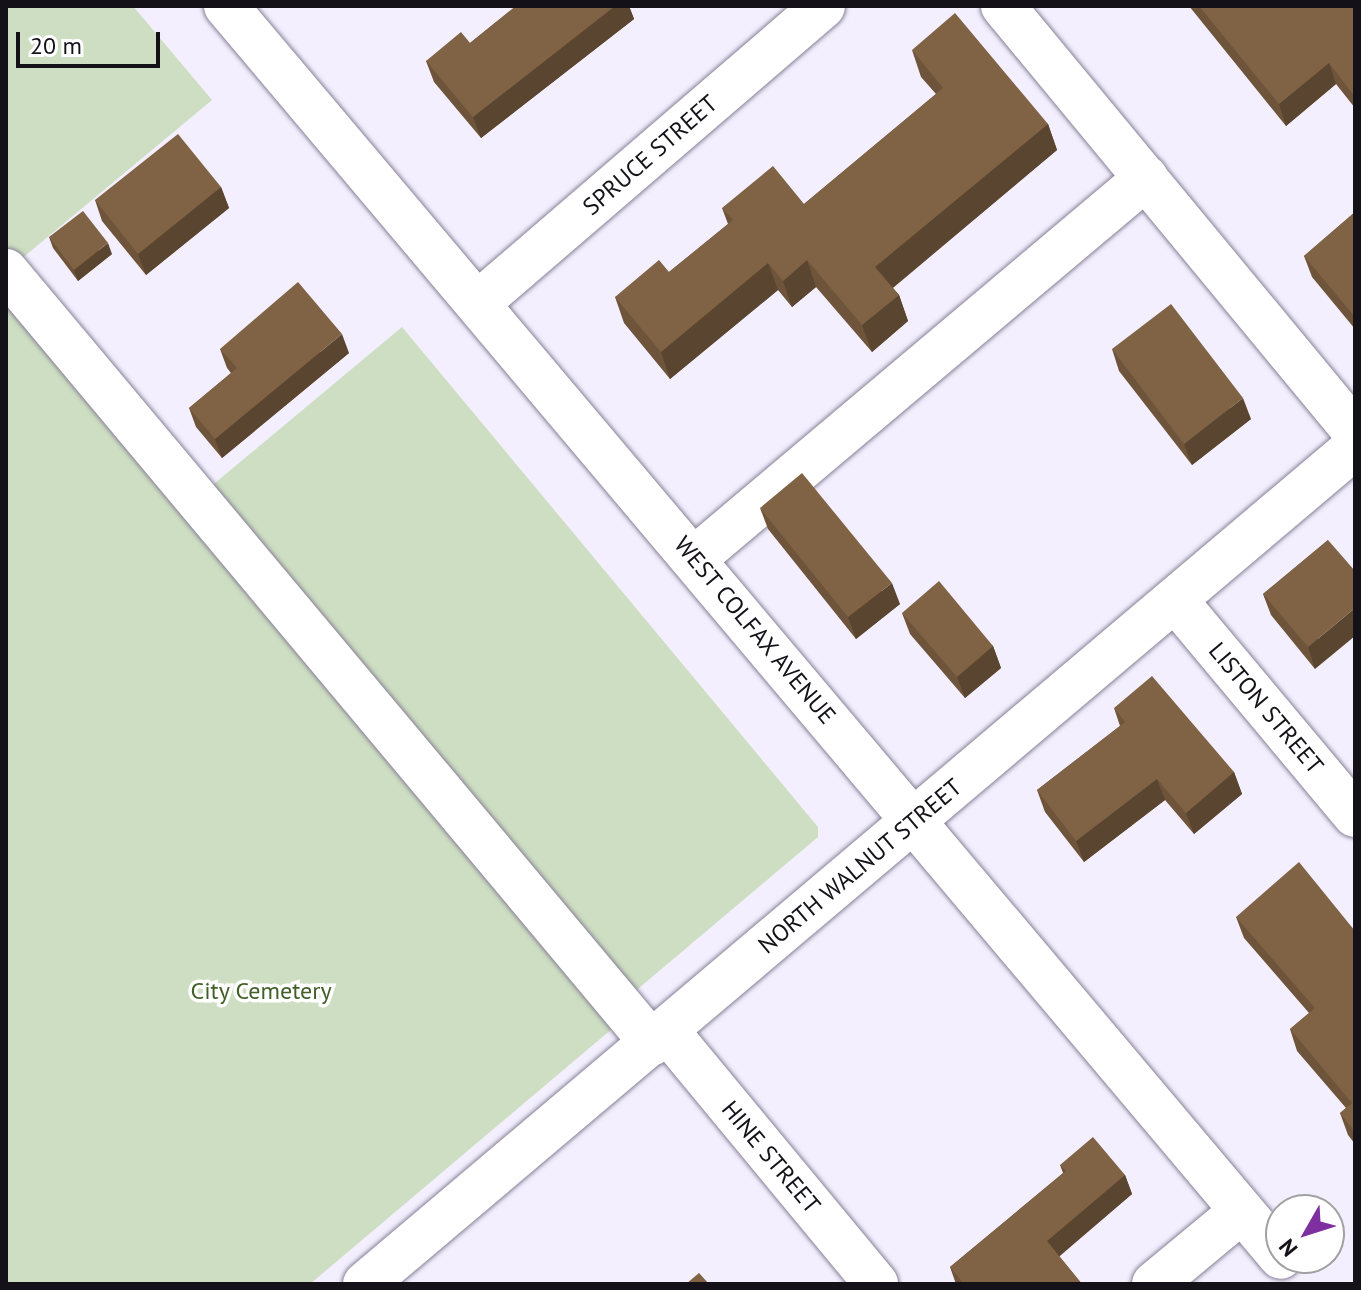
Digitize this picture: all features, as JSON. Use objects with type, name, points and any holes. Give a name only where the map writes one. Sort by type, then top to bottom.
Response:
[{"type":"street","name":"WEST COLFAX AVENUE","points":[[226,6],[695,558],[1265,1239]]},
{"type":"street","name":"SPRUCE STREET","points":[[478,303],[823,6]]},
{"type":"street","points":[[1003,6],[1355,432]]},
{"type":"street","points":[[695,558],[1146,178]]},
{"type":"street","name":"HINE STREET","points":[[6,271],[659,1037],[876,1284]]},
{"type":"street","name":"NORTH WALNUT STREET","points":[[365,1284],[1355,447]]},
{"type":"street","name":"LISTON STREET","points":[[1176,601],[1355,815]]},
{"type":"street","points":[[1154,1284],[1242,1211]]},
{"type":"green space","points":[[6,6],[133,6],[212,100],[14,265],[6,256]]},
{"type":"green space","name":"City Cemetery","points":[[6,288],[619,1023],[310,1284],[6,1284]]},
{"type":"green space","points":[[402,327],[818,827],[818,837],[626,999],[203,493]]},
{"type":"building","points":[[516,6],[615,6],[473,117],[426,61],[461,32],[470,43]]},
{"type":"building","points":[[1199,6],[1355,6],[1355,97],[1329,63],[1279,104]]},
{"type":"building","points":[[955,13],[1048,124],[875,267],[899,295],[862,325],[807,260],[783,281],[768,263],[661,352],[615,297],[659,260],[669,272],[733,220],[722,208],[773,166],[804,204],[943,88],[912,50]]},
{"type":"building","points":[[178,134],[221,187],[138,254],[95,200]]},
{"type":"building","points":[[83,211],[108,243],[74,270],[49,237]]},
{"type":"building","points":[[1355,212],[1355,317],[1304,256]]},
{"type":"building","points":[[298,282],[342,334],[215,439],[189,408],[237,368],[220,349]]},
{"type":"building","points":[[1171,304],[1243,398],[1184,444],[1112,349]]},
{"type":"building","points":[[802,473],[892,583],[848,617],[760,508]]},
{"type":"building","points":[[1328,540],[1355,571],[1355,608],[1308,647],[1263,594]]},
{"type":"building","points":[[939,581],[993,646],[957,677],[902,613]]},
{"type":"building","points":[[1152,676],[1234,772],[1186,813],[1157,779],[1076,841],[1037,790],[1125,722],[1114,708]]},
{"type":"building","points":[[1299,862],[1355,931],[1355,1132],[1340,1113],[1352,1103],[1290,1029],[1315,1008],[1236,917]]},
{"type":"building","points":[[1093,1137],[1125,1175],[1047,1241],[1082,1284],[964,1284],[950,1267],[1066,1171],[1060,1165]]},
{"type":"building","points":[[699,1273],[709,1284],[686,1284]]}]
